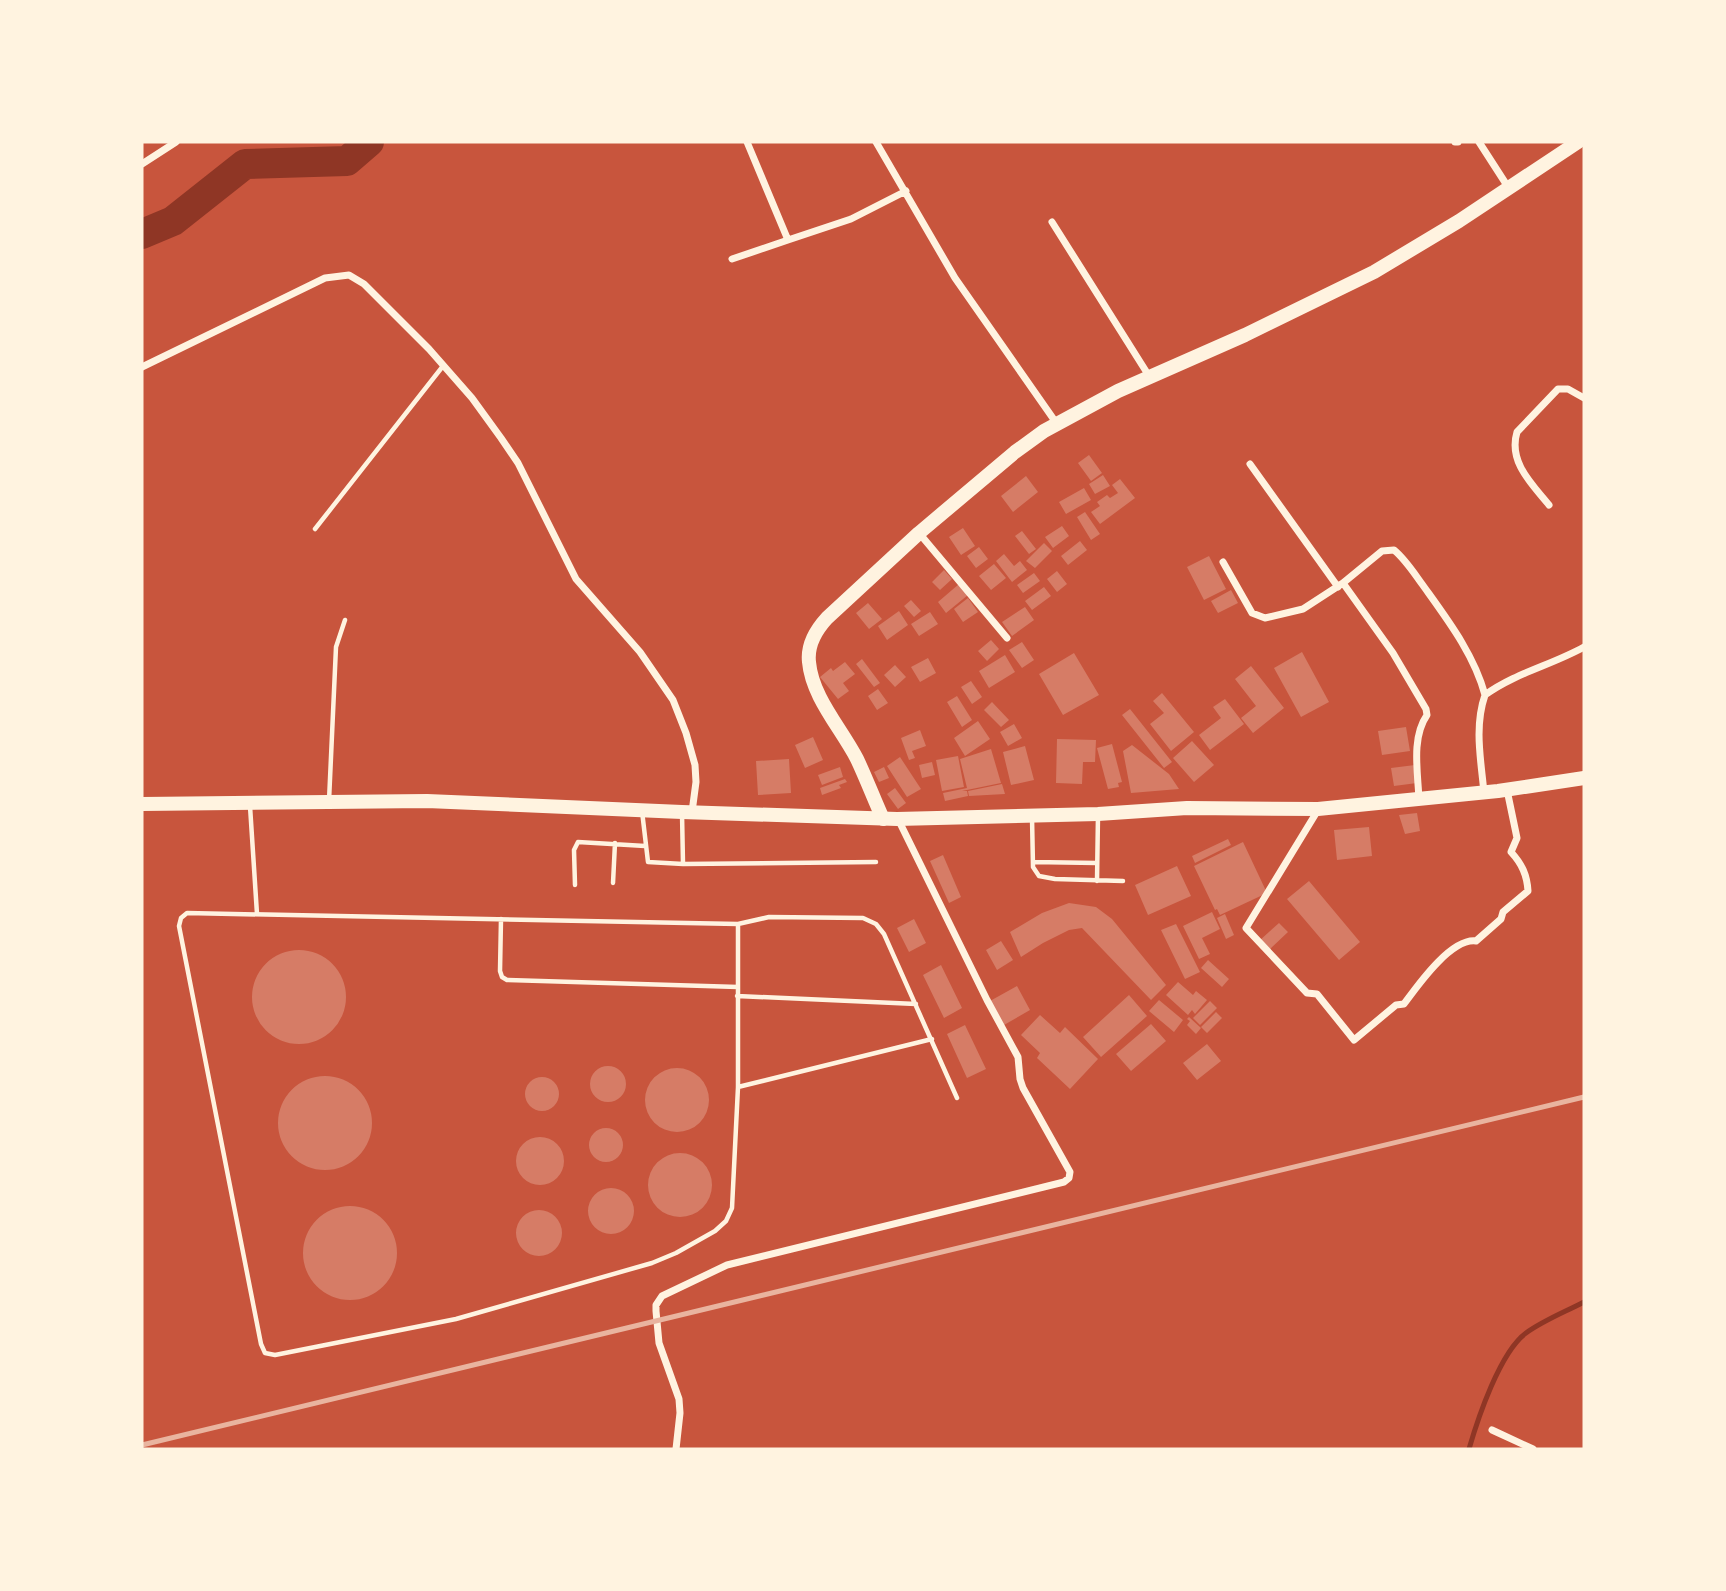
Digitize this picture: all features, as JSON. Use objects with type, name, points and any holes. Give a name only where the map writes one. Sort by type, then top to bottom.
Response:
[{"type":"main road","points":[[890,819],[816,687],[808,654],[811,640],[821,624],[919,533],[1015,452],[1057,424],[1149,376],[1245,335],[1374,272],[1459,221],[1578,142]]},
{"type":"main road","points":[[142,804],[427,801],[890,819],[1098,814],[1186,808],[1318,809],[1485,793],[1584,778]]},
{"type":"street","points":[[142,164],[176,142]]},
{"type":"street","points":[[747,142],[788,240]]},
{"type":"street","points":[[876,142],[970,301],[1057,424]]},
{"type":"street","points":[[1479,142],[1508,187]]},
{"type":"street","points":[[732,259],[851,219],[906,191]]},
{"type":"street","points":[[1052,222],[1149,376]]},
{"type":"street","points":[[142,367],[325,278],[349,275],[364,284],[389,307],[472,398],[517,463],[576,579],[640,652],[673,700],[695,765],[696,782],[687,812]]},
{"type":"street","points":[[1549,505],[1518,463],[1514,441],[1517,432],[1559,389],[1568,389],[1584,398]]},
{"type":"street","points":[[1251,464],[1393,653],[1426,709],[1427,715],[1418,735],[1419,800]]},
{"type":"street","points":[[919,533],[1007,638]]},
{"type":"street","points":[[1223,562],[1251,611],[1260,617],[1303,608],[1341,585],[1382,551],[1391,549],[1398,553],[1464,646],[1481,680],[1485,695],[1478,732],[1485,793]]},
{"type":"street","points":[[1485,695],[1507,681],[1552,664],[1584,647]]},
{"type":"street","points":[[1318,809],[1246,928],[1307,993],[1318,994],[1354,1040],[1396,1005],[1404,1004],[1419,983],[1453,948],[1468,940],[1476,941],[1502,919],[1503,912],[1528,891],[1527,876],[1511,852],[1517,838],[1507,790]]},
{"type":"street","points":[[676,1449],[679,1399],[659,1343],[656,1305],[662,1296],[727,1265],[1064,1182],[1069,1178],[1069,1172],[1023,1088],[1018,1057],[890,819]]},
{"type":"street","points":[[1492,1430],[1533,1449]]},
{"type":"lane","points":[[315,529],[443,365]]},
{"type":"lane","points":[[329,802],[336,647],[345,620]]},
{"type":"lane","points":[[249,802],[257,914]]},
{"type":"lane","points":[[642,810],[648,862],[876,862]]},
{"type":"lane","points":[[683,864],[687,812]]},
{"type":"lane","points":[[1097,881],[1098,814]]},
{"type":"lane","points":[[1032,816],[1035,873],[1042,877],[1123,881]]},
{"type":"lane","points":[[575,884],[575,845],[578,842],[645,846]]},
{"type":"lane","points":[[613,883],[615,843]]},
{"type":"lane","points":[[1033,862],[1097,863]]},
{"type":"lane","points":[[738,924],[738,1087],[732,1208],[726,1221],[715,1231],[652,1263],[456,1319],[268,1355],[261,1344],[178,926],[180,918],[187,913],[738,924],[769,917],[867,919],[884,933],[957,1098]]},
{"type":"lane","points":[[501,919],[500,971],[502,977],[507,980],[738,987]]},
{"type":"lane","points":[[737,996],[916,1004]]},
{"type":"lane","points":[[738,1087],[932,1039]]},
{"type":"building","points":[[1089,455],[1102,473],[1091,481],[1078,463]]},
{"type":"building","points":[[1103,475],[1110,486],[1095,494],[1089,484]]},
{"type":"building","points":[[1026,476],[1038,492],[1013,512],[1001,496]]},
{"type":"building","points":[[1120,479],[1135,498],[1100,524],[1091,512],[1100,506],[1097,502],[1107,495],[1110,498],[1118,493],[1112,485]]},
{"type":"building","points":[[1084,488],[1091,500],[1066,514],[1059,502]]},
{"type":"building","points":[[1085,512],[1100,534],[1091,540],[1077,517]]},
{"type":"building","points":[[1062,526],[1069,536],[1053,548],[1045,537]]},
{"type":"building","points":[[963,528],[975,546],[961,555],[949,537]]},
{"type":"building","points":[[1022,531],[1036,549],[1029,554],[1015,536]]},
{"type":"building","points":[[1080,541],[1087,550],[1068,565],[1061,556]]},
{"type":"building","points":[[1044,543],[1052,551],[1035,568],[1026,561]]},
{"type":"building","points":[[979,547],[988,559],[976,568],[967,556]]},
{"type":"building","points":[[1004,554],[1014,566],[1020,561],[1027,570],[1012,582],[996,561]]},
{"type":"building","points":[[1209,556],[1226,589],[1204,600],[1187,567]]},
{"type":"building","points":[[994,564],[1006,578],[991,590],[979,576]]},
{"type":"building","points":[[944,570],[952,579],[940,590],[932,582]]},
{"type":"building","points":[[1057,571],[1067,584],[1057,592],[1047,579]]},
{"type":"building","points":[[1034,573],[1040,581],[1023,593],[1017,585]]},
{"type":"building","points":[[959,584],[968,595],[946,613],[938,602]]},
{"type":"building","points":[[1044,587],[1051,596],[1032,610],[1025,601]]},
{"type":"building","points":[[1231,590],[1238,603],[1218,613],[1211,601]]},
{"type":"building","points":[[968,598],[978,612],[963,622],[954,609]]},
{"type":"building","points":[[911,600],[921,611],[914,617],[904,606]]},
{"type":"building","points":[[868,603],[882,619],[869,629],[856,613]]},
{"type":"building","points":[[1025,607],[1034,620],[1012,636],[1002,622]]},
{"type":"building","points":[[899,611],[908,625],[887,640],[878,626]]},
{"type":"building","points":[[930,612],[938,624],[919,636],[911,624]]},
{"type":"building","points":[[991,640],[999,649],[987,661],[978,651]]},
{"type":"building","points":[[1022,642],[1034,660],[1022,668],[1009,650]]},
{"type":"building","points":[[1302,652],[1329,702],[1301,717],[1274,668]]},
{"type":"building","points":[[1074,653],[1099,695],[1063,715],[1039,674]]},
{"type":"building","points":[[1005,655],[1015,672],[989,688],[979,671]]},
{"type":"building","points":[[928,658],[936,673],[920,682],[911,667]]},
{"type":"building","points":[[862,659],[880,683],[874,687],[856,664]]},
{"type":"building","points":[[845,662],[855,674],[843,683],[849,691],[838,699],[820,677]]},
{"type":"building","points":[[895,665],[906,677],[895,687],[884,675]]},
{"type":"building","points":[[1251,666],[1284,708],[1253,733],[1241,718],[1256,706],[1235,679]]},
{"type":"building","points":[[971,681],[982,697],[972,704],[961,687]]},
{"type":"building","points":[[878,689],[888,703],[877,710],[868,696]]},
{"type":"building","points":[[1162,693],[1194,732],[1171,751],[1150,724],[1164,713],[1153,701]]},
{"type":"building","points":[[957,696],[972,720],[962,727],[947,702]]},
{"type":"building","points":[[1225,699],[1244,724],[1210,750],[1199,735],[1221,718],[1213,707]]},
{"type":"building","points":[[992,702],[1009,720],[1001,727],[984,710]]},
{"type":"building","points":[[1130,709],[1172,762],[1164,768],[1122,715]]},
{"type":"building","points":[[978,721],[990,739],[965,756],[954,738]]},
{"type":"building","points":[[1014,724],[1022,738],[1008,746],[1000,732]]},
{"type":"building","points":[[1406,727],[1410,751],[1382,755],[1378,731]]},
{"type":"building","points":[[920,730],[926,746],[912,751],[915,758],[909,760],[901,738]]},
{"type":"building","points":[[813,737],[823,760],[805,768],[795,745]]},
{"type":"building","points":[[1057,739],[1096,740],[1095,762],[1083,762],[1082,784],[1056,783]]},
{"type":"building","points":[[1192,741],[1214,765],[1194,782],[1173,758]]},
{"type":"building","points":[[1112,744],[1122,782],[1118,783],[1119,787],[1108,789],[1097,748]]},
{"type":"building","points":[[1132,745],[1169,774],[1179,789],[1131,793],[1123,751]]},
{"type":"building","points":[[1025,746],[1034,780],[1011,785],[1003,752]]},
{"type":"building","points":[[991,749],[1001,783],[962,791],[967,791],[968,796],[945,801],[943,793],[967,788],[960,759]]},
{"type":"building","points":[[958,756],[964,787],[942,791],[936,760]]},
{"type":"building","points":[[900,757],[921,789],[907,797],[887,766]]},
{"type":"building","points":[[789,759],[791,793],[758,795],[756,761]]},
{"type":"building","points":[[932,762],[935,775],[922,778],[919,765]]},
{"type":"building","points":[[1415,765],[1417,783],[1394,786],[1391,768]]},
{"type":"building","points":[[840,767],[843,777],[822,785],[818,775]]},
{"type":"building","points":[[884,767],[889,778],[879,782],[874,772]]},
{"type":"building","points":[[845,779],[847,782],[839,785],[841,788],[822,795],[820,788]]},
{"type":"building","points":[[1002,784],[1005,794],[969,796],[968,791]]},
{"type":"building","points":[[895,788],[906,803],[898,809],[887,794]]},
{"type":"building","points":[[1417,813],[1420,831],[1405,834],[1399,815]]},
{"type":"building","points":[[1369,827],[1372,856],[1337,860],[1334,830]]},
{"type":"building","points":[[1228,839],[1231,845],[1195,863],[1192,856]]},
{"type":"building","points":[[1243,842],[1267,893],[1220,915],[1194,866]]},
{"type":"building","points":[[943,855],[961,897],[949,903],[930,861]]},
{"type":"building","points":[[1177,866],[1191,896],[1148,915],[1135,885]]},
{"type":"building","points":[[1309,881],[1360,942],[1339,960],[1287,899]]},
{"type":"building","points":[[1069,903],[1096,907],[1112,919],[1166,985],[1151,1000],[1082,928],[1069,930],[1021,957],[1010,932],[1042,913]]},
{"type":"building","points":[[1212,912],[1220,929],[1202,938],[1210,954],[1199,959],[1183,926]]},
{"type":"building","points":[[1225,914],[1234,935],[1226,939],[1217,918]]},
{"type":"building","points":[[914,919],[926,943],[909,952],[897,928]]},
{"type":"building","points":[[1279,923],[1288,932],[1268,951],[1259,941]]},
{"type":"building","points":[[1176,924],[1200,972],[1185,979],[1161,930]]},
{"type":"building","points":[[1001,941],[1013,960],[997,970],[986,950]]},
{"type":"building","points":[[299,950],[317,953],[332,964],[343,979],[346,997],[343,1015],[332,1030],[317,1041],[299,1044],[281,1041],[266,1030],[255,1015],[252,997],[255,979],[266,964],[281,953]]},
{"type":"building","points":[[1208,960],[1229,979],[1222,987],[1201,968]]},
{"type":"building","points":[[941,965],[962,1008],[944,1018],[923,975]]},
{"type":"building","points":[[1178,982],[1193,995],[1196,991],[1207,1000],[1195,1014],[1192,1010],[1188,1015],[1166,995]]},
{"type":"building","points":[[1017,986],[1030,1010],[1004,1025],[990,1001]]},
{"type":"building","points":[[1129,995],[1147,1016],[1101,1057],[1083,1037]]},
{"type":"building","points":[[1159,1000],[1183,1020],[1174,1032],[1149,1011]]},
{"type":"building","points":[[1210,1001],[1217,1008],[1200,1025],[1193,1018]]},
{"type":"building","points":[[1216,1012],[1222,1018],[1207,1033],[1201,1027]]},
{"type":"building","points":[[1040,1015],[1060,1033],[1065,1027],[1098,1059],[1070,1089],[1037,1058],[1040,1053],[1021,1035]]},
{"type":"building","points":[[1189,1017],[1201,1028],[1196,1034],[1187,1025]]},
{"type":"building","points":[[1151,1024],[1166,1041],[1131,1071],[1116,1054]]},
{"type":"building","points":[[965,1025],[986,1069],[967,1078],[947,1034]]},
{"type":"building","points":[[1207,1044],[1221,1061],[1197,1080],[1183,1063]]},
{"type":"building","points":[[608,1066],[621,1071],[626,1084],[621,1097],[608,1102],[595,1097],[590,1084],[595,1071]]},
{"type":"building","points":[[677,1068],[689,1070],[700,1077],[707,1088],[707,1112],[700,1123],[689,1130],[677,1132],[665,1130],[654,1123],[647,1112],[645,1100],[647,1088],[654,1077],[665,1070]]},
{"type":"building","points":[[325,1076],[343,1079],[358,1090],[369,1105],[372,1123],[369,1141],[358,1156],[343,1167],[325,1170],[307,1167],[292,1156],[281,1141],[278,1123],[281,1105],[292,1090],[307,1079]]},
{"type":"building","points":[[542,1077],[554,1082],[559,1094],[554,1106],[542,1111],[530,1106],[525,1094],[530,1082]]},
{"type":"building","points":[[606,1128],[618,1133],[623,1145],[618,1157],[606,1162],[594,1157],[589,1145],[594,1133]]},
{"type":"building","points":[[540,1137],[557,1144],[564,1161],[557,1178],[540,1185],[523,1178],[516,1161],[523,1144]]},
{"type":"building","points":[[680,1153],[692,1155],[703,1162],[710,1173],[710,1197],[703,1208],[692,1215],[680,1217],[668,1215],[657,1208],[650,1197],[648,1185],[650,1173],[657,1162],[668,1155]]},
{"type":"building","points":[[611,1188],[627,1195],[634,1211],[627,1227],[611,1234],[595,1227],[588,1211],[595,1195]]},
{"type":"building","points":[[350,1206],[368,1209],[383,1220],[394,1235],[397,1253],[394,1271],[383,1286],[368,1297],[350,1300],[332,1297],[317,1286],[306,1271],[303,1253],[306,1235],[317,1220],[332,1209]]},
{"type":"building","points":[[539,1210],[555,1217],[562,1233],[555,1249],[539,1256],[523,1249],[516,1233],[523,1217]]},
{"type":"waterway","points":[[142,234],[173,221],[245,164],[347,161],[369,142]]},
{"type":"waterway","points":[[1469,1449],[1491,1386],[1516,1342],[1540,1324],[1584,1302]]},
{"type":"railway","points":[[142,1445],[1584,1097]]}]
